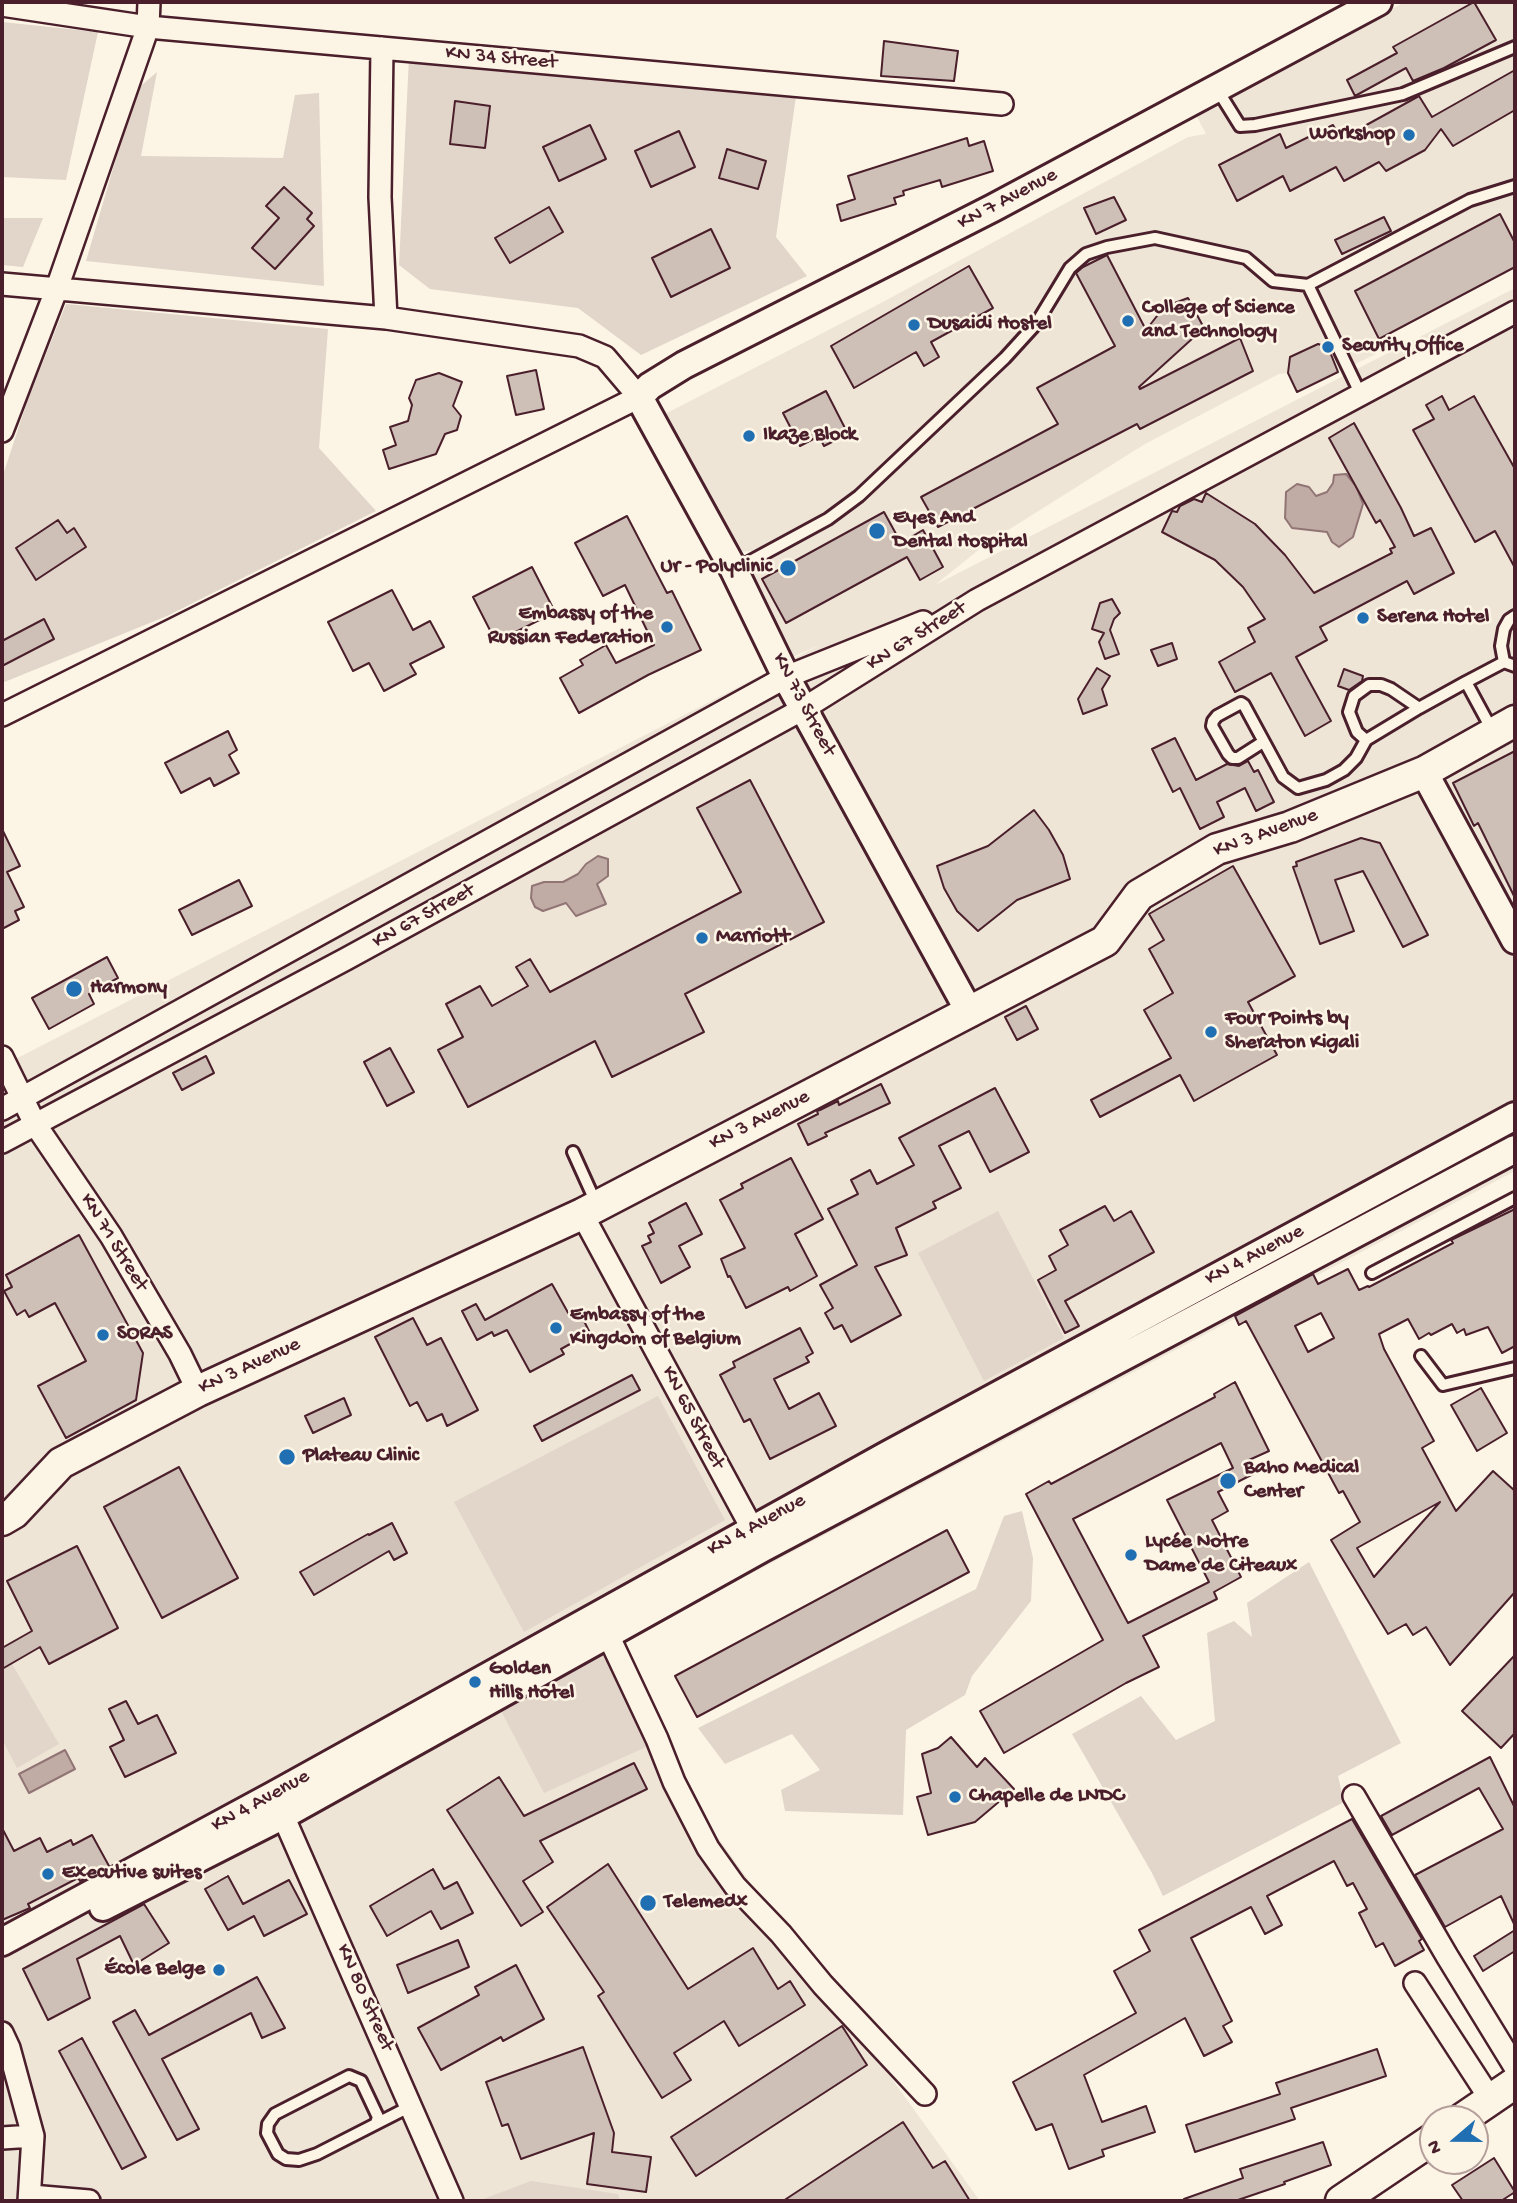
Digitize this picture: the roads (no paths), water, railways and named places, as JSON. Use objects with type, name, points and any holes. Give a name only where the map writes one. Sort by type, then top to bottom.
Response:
[{"type":"main road","name":"KN 3 Avenue","points":[[2,1520],[14,1513],[61,1463],[198,1391],[590,1210],[1105,941],[1139,895],[1217,849],[1290,827],[1424,772],[1504,727]]},
{"type":"main road","points":[[1483,2105],[1515,2083]]},
{"type":"main road","points":[[1342,2201],[1419,2149]]},
{"type":"street","points":[[2,430],[7,402],[57,288],[148,27],[149,2]]},
{"type":"street","name":"KN 7 Avenue","points":[[639,397],[650,386],[684,365],[993,208],[1378,2]]},
{"type":"street","name":"KN 34 Street","points":[[2,5],[148,27],[1002,104]]},
{"type":"street","points":[[382,48],[380,197],[386,318]]},
{"type":"street","points":[[2,284],[386,318],[579,346],[605,357],[639,397],[2,715]]},
{"type":"street","points":[[977,600],[1515,312]]},
{"type":"street","name":"KN 73 Street","points":[[639,397],[734,570],[803,709],[970,1013]]},
{"type":"street","name":"KN 67 Street","points":[[2,1109],[786,677],[977,600]]},
{"type":"street","name":"KN 67 Street","points":[[2,1142],[346,959],[803,709],[977,600]]},
{"type":"street","points":[[1424,772],[1515,940]]},
{"type":"street","name":"KN 71 Street","points":[[2,1057],[35,1125],[111,1236],[180,1354],[198,1391]]},
{"type":"street","name":"KN 4 Avenue","points":[[2,1959],[892,1466],[1515,1116]]},
{"type":"street","name":"KN 4 Avenue","points":[[892,1466],[1515,1149]]},
{"type":"street","name":"KN 65 Street","points":[[590,1210],[757,1539]]},
{"type":"street","name":"KN 4 Avenue","points":[[2,1942],[279,1805],[608,1634],[757,1539]]},
{"type":"street","points":[[608,1634],[674,1782],[708,1848],[735,1886],[925,2094]]},
{"type":"street","points":[[1354,1796],[1515,2067]]},
{"type":"street","name":"KN 80 Street","points":[[279,1805],[452,2201]]},
{"type":"street","points":[[1415,1983],[1491,2100]]},
{"type":"street","points":[[2,2033],[9,2048],[33,2136],[30,2198],[89,2201]]},
{"type":"street","points":[[2,2138],[33,2136]]},
{"type":"lane","points":[[1217,89],[1240,125],[1255,125],[1403,94],[1515,47]]},
{"type":"lane","points":[[734,570],[828,519],[859,496],[1005,358],[1036,324],[1070,268],[1086,254],[1154,238],[1246,258],[1273,281],[1308,285],[1470,200],[1515,186]]},
{"type":"lane","points":[[1308,285],[1362,395]]},
{"type":"lane","points":[[1503,662],[1501,646],[1504,629],[1515,616]]},
{"type":"lane","points":[[1263,742],[1238,758],[1232,758],[1212,726],[1213,721],[1241,703],[1244,705],[1283,778],[1298,788],[1344,770],[1356,758],[1366,740],[1419,708],[1503,662],[1515,666]]},
{"type":"lane","points":[[1466,682],[1504,727]]},
{"type":"lane","points":[[1366,740],[1357,732],[1349,712],[1354,696],[1369,685],[1381,685],[1391,689],[1419,708]]},
{"type":"lane","points":[[573,1152],[590,1210]]},
{"type":"lane","points":[[1372,1273],[1515,1198]]},
{"type":"lane","points":[[1421,1356],[1443,1385],[1515,1368]]},
{"type":"lane","points":[[376,2123],[378,2117],[361,2081],[349,2076],[275,2114],[268,2124],[267,2133],[278,2154],[286,2159],[299,2160],[317,2154],[411,2106]]},
{"type":"place","name":"Workshop","points":[[1409,135]]},
{"type":"place","name":"College of Science and Technology","points":[[1128,321]]},
{"type":"place","name":"Dusaidi Hostel","points":[[914,325]]},
{"type":"place","name":"Security Office","points":[[1328,347]]},
{"type":"place","name":"Ikaze Block","points":[[749,436]]},
{"type":"place","name":"Eyes And Dental Hospital","points":[[877,531]]},
{"type":"place","name":"Ur - Polyclinic","points":[[788,568]]},
{"type":"place","name":"Serena Hotel","points":[[1363,618]]},
{"type":"place","name":"Embassy of the Russian Federation","points":[[667,627]]},
{"type":"place","name":"Marriott","points":[[702,938]]},
{"type":"place","name":"Harmony","points":[[74,989]]},
{"type":"place","name":"Four Points by Sheraton Kigali","points":[[1211,1032]]},
{"type":"place","name":"Embassy of the Kingdom of Belgium","points":[[556,1328]]},
{"type":"place","name":"SORAS","points":[[103,1335]]},
{"type":"place","name":"Plateau Clinic","points":[[287,1457]]},
{"type":"place","name":"Baho Medical Center","points":[[1228,1481]]},
{"type":"place","name":"Lycée Notre Dame de Citeaux","points":[[1131,1555]]},
{"type":"place","name":"Golden Hills Hotel","points":[[475,1682]]},
{"type":"place","name":"Chapelle de LNDC","points":[[955,1797]]},
{"type":"place","name":"Executive suites","points":[[48,1874]]},
{"type":"place","name":"Telemedx","points":[[648,1903]]},
{"type":"place","name":"École Belge","points":[[219,1970]]}]
